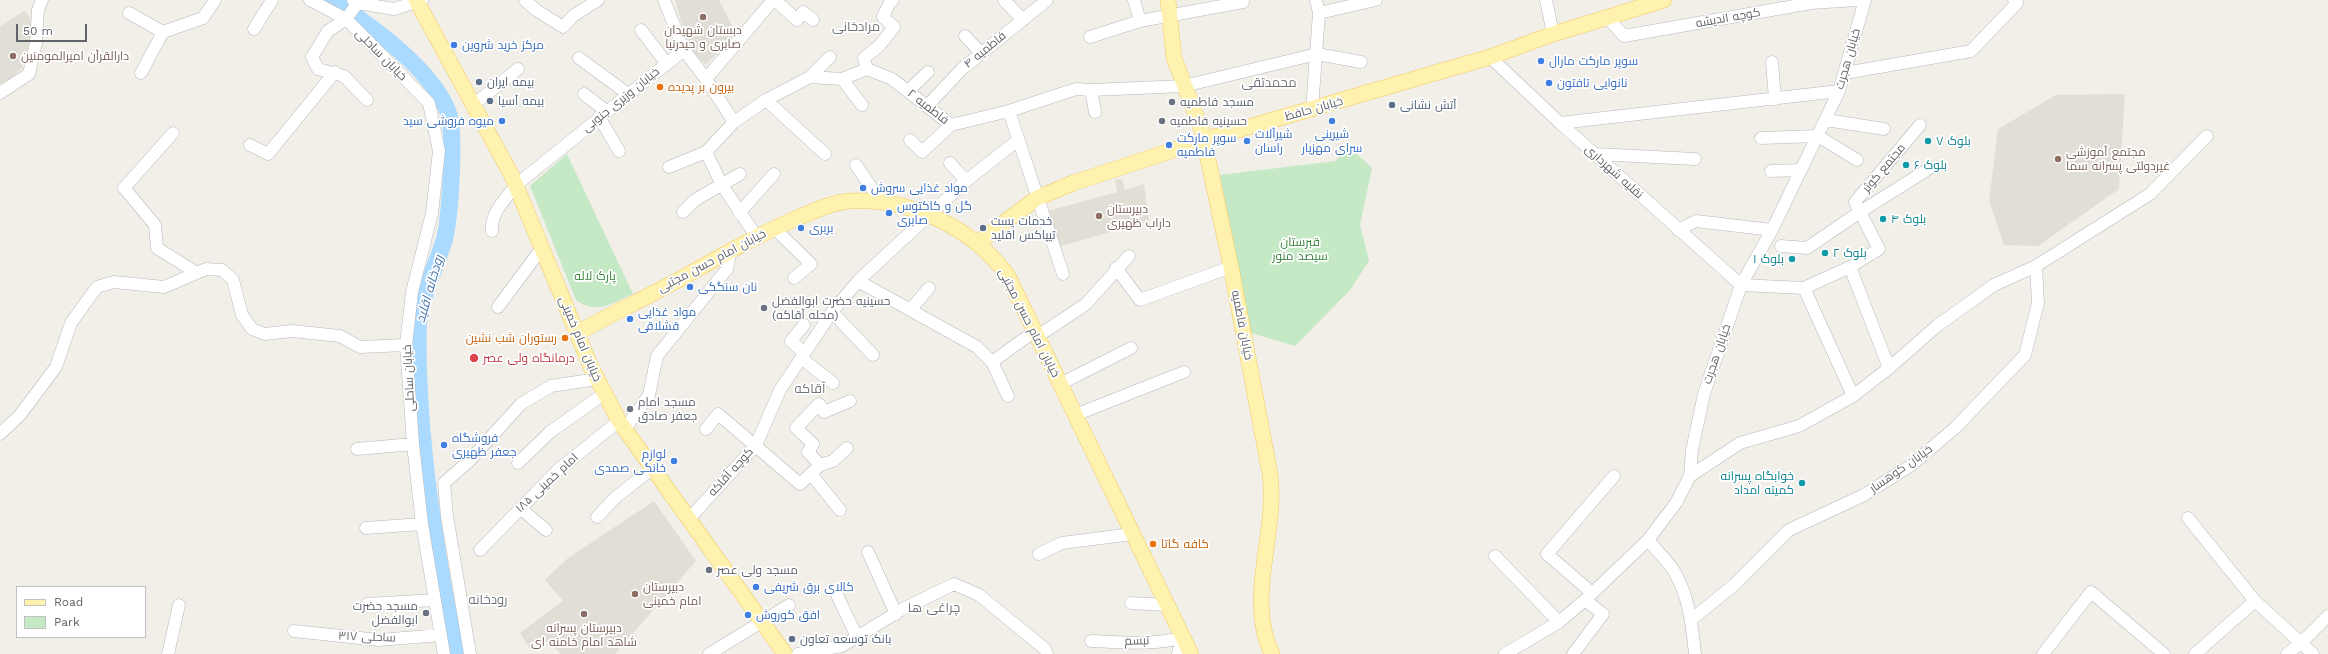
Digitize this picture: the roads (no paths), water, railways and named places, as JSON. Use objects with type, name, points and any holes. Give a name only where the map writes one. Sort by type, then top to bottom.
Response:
[{"type":"main road","name":"خیابان فاطمیه","points":[[1168,0],[1174,58],[1204,140],[1231,267],[1272,484],[1262,604],[1264,633],[1272,654]]},
{"type":"main road","name":"خیابان حافظ","points":[[977,243],[1037,198],[1072,183],[1204,140],[1312,110],[1490,57],[1553,34],[1664,0]]},
{"type":"main road","name":"خیابان امام خمینی","points":[[418,1],[516,185],[597,379],[622,425],[785,654]]},
{"type":"main road","name":"خیابان امام حسن مجتبی","points":[[577,333],[756,236],[834,204],[849,201],[882,203],[939,219],[977,243],[998,263],[1008,276],[1190,654]]},
{"type":"street","points":[[0,93],[29,74],[36,43],[38,10],[42,0]]},
{"type":"street","points":[[141,73],[163,32],[204,18],[215,0]]},
{"type":"street","points":[[254,29],[272,0]]},
{"type":"street","name":"خیابان ساحلی","points":[[310,0],[353,7],[429,103],[439,151],[432,213],[412,292],[406,345],[422,524],[444,654]]},
{"type":"street","points":[[525,0],[536,10],[563,27],[573,16],[598,0]]},
{"type":"street","points":[[664,0],[684,50],[706,79],[734,122]]},
{"type":"street","points":[[706,79],[774,0],[797,20],[803,12],[812,20]]},
{"type":"street","points":[[1004,0],[1023,20]]},
{"type":"street","name":"فاطمیه ۴","points":[[928,105],[962,69],[1047,0]]},
{"type":"street","points":[[1134,0],[1140,21]]},
{"type":"street","points":[[1312,110],[1319,13],[1316,0]]},
{"type":"street","points":[[1319,13],[1376,0]]},
{"type":"street","points":[[1546,0],[1553,34]]},
{"type":"street","name":"کوچه اندیشه","points":[[1608,18],[1624,36],[1811,3],[1857,0]]},
{"type":"street","name":"خیابان هجرت","points":[[1505,654],[1559,622],[1588,597],[1648,540],[1676,503],[1690,476],[1692,450],[1704,394],[1741,285],[1772,230],[1839,91],[1865,0]]},
{"type":"street","points":[[1845,73],[1971,50],[2017,3],[2014,0]]},
{"type":"street","points":[[368,100],[344,76],[336,72],[318,69],[312,57],[328,31],[353,7],[394,9],[418,1]]},
{"type":"street","points":[[810,77],[842,79],[867,69],[864,58],[879,46],[894,27],[883,17],[888,1]]},
{"type":"street","points":[[1090,37],[1140,21],[1243,2]]},
{"type":"street","points":[[129,13],[163,32]]},
{"type":"street","points":[[641,30],[666,64]]},
{"type":"street","points":[[965,36],[981,53]]},
{"type":"street","name":"خیابان وزیری جنوبی","points":[[492,231],[491,222],[497,210],[516,185],[684,50]]},
{"type":"street","points":[[1317,54],[1361,62]]},
{"type":"street","name":"فاطمیه ۲","points":[[867,69],[892,79],[928,105],[951,125],[1009,111],[1076,89],[1091,90],[1184,86],[1317,54]]},
{"type":"street","points":[[669,166],[706,152],[734,122],[766,100],[810,77],[830,56]]},
{"type":"street","name":"نقلیه شهرداری","points":[[1490,57],[1594,154],[1741,285]]},
{"type":"street","points":[[579,58],[628,94]]},
{"type":"street","points":[[1772,62],[1776,99]]},
{"type":"street","points":[[473,105],[518,69]]},
{"type":"street","points":[[250,144],[268,154],[336,72]]},
{"type":"street","points":[[908,91],[928,72]]},
{"type":"street","points":[[842,79],[862,105]]},
{"type":"street","points":[[1091,90],[1095,112]]},
{"type":"street","points":[[1560,123],[1839,91]]},
{"type":"street","points":[[584,94],[603,114],[619,151]]},
{"type":"street","points":[[766,100],[825,154]]},
{"type":"street","points":[[1009,111],[1063,274]]},
{"type":"street","points":[[1826,120],[1884,129]]},
{"type":"street","points":[[910,140],[922,152],[951,125]]},
{"type":"street","name":"مجتمع کوثر","points":[[1850,267],[1879,249],[1855,202],[1920,125]]},
{"type":"street","points":[[173,133],[124,188],[155,225],[157,248],[197,273]]},
{"type":"street","points":[[1761,138],[1818,136],[1857,160]]},
{"type":"street","points":[[1690,476],[1740,443],[1799,426],[1853,396],[1889,368],[1938,325],[1994,285],[2036,266],[2150,194],[2207,136]]},
{"type":"street","name":"کوچه آقاکه","points":[[689,519],[756,445],[780,390],[832,312],[858,281],[966,181],[1018,140]]},
{"type":"street","points":[[706,152],[722,185],[739,213],[756,236]]},
{"type":"street","points":[[1594,154],[1695,159]]},
{"type":"street","points":[[950,163],[966,181]]},
{"type":"street","points":[[856,166],[882,203]]},
{"type":"street","name":"مجتمع کوثر","points":[[1781,246],[1807,248],[1860,212],[1930,168]]},
{"type":"street","points":[[1771,171],[1801,170]]},
{"type":"street","points":[[683,212],[695,200],[740,174]]},
{"type":"street","points":[[739,213],[774,174]]},
{"type":"street","points":[[1678,230],[1696,221],[1772,230]]},
{"type":"street","points":[[774,228],[811,264],[794,278]]},
{"type":"street","points":[[498,307],[542,248]]},
{"type":"street","name":"امام خمینی ۱۸۵","points":[[480,550],[558,470],[622,425],[649,395],[657,356],[726,269],[732,250]]},
{"type":"street","points":[[992,362],[1036,333],[1086,304],[1116,268],[1129,256]]},
{"type":"street","name":"خیابان کوهسار","points":[[1692,619],[1734,584],[1789,530],[1864,495],[1910,466],[1955,428],[2025,355],[2038,303],[2036,266]]},
{"type":"street","points":[[1116,268],[1140,300],[1231,267]]},
{"type":"street","points":[[1741,285],[1804,288],[1850,267],[1889,368]]},
{"type":"street","points":[[0,434],[20,415],[56,367],[71,323],[97,287],[114,282],[164,287],[206,269],[222,270],[233,280],[242,315],[252,329],[265,334],[292,331],[340,336],[360,347],[406,345]]},
{"type":"street","points":[[858,281],[911,309],[977,347],[992,362],[1008,396]]},
{"type":"street","points":[[911,309],[929,288]]},
{"type":"street","points":[[1804,288],[1853,396]]},
{"type":"street","points":[[832,312],[872,355]]},
{"type":"street","points":[[804,325],[791,341],[832,383]]},
{"type":"street","points":[[1060,384],[1131,348]]},
{"type":"street","points":[[1075,415],[1184,372]]},
{"type":"street","points":[[470,654],[447,516],[444,483],[469,461],[521,404],[551,386],[597,379]]},
{"type":"street","points":[[518,463],[550,432],[605,393]]},
{"type":"street","points":[[820,465],[808,452],[813,444],[796,428],[819,404],[824,412],[850,401]]},
{"type":"street","points":[[706,429],[718,414],[800,484],[820,465],[833,461],[847,448]]},
{"type":"street","points":[[357,449],[414,444]]},
{"type":"street","points":[[597,517],[616,497],[653,468]]},
{"type":"street","points":[[811,474],[840,510]]},
{"type":"street","points":[[1573,654],[1603,614],[1547,554],[1614,476]]},
{"type":"street","points":[[520,508],[546,530]]},
{"type":"street","points":[[2188,518],[2255,600],[2313,654]]},
{"type":"street","points":[[366,528],[422,524]]},
{"type":"street","points":[[1039,554],[1062,543],[1132,534]]},
{"type":"street","points":[[1648,540],[1673,569],[1684,592],[1692,619],[1695,654]]},
{"type":"street","points":[[868,552],[896,614]]},
{"type":"street","points":[[1495,556],[1559,622]]},
{"type":"street","points":[[798,654],[842,646],[896,614],[954,584],[979,594],[1045,649],[1047,654]]},
{"type":"street","points":[[2043,654],[2091,592],[2164,654]]},
{"type":"street","points":[[837,595],[857,637]]},
{"type":"street","points":[[367,604],[435,600]]},
{"type":"street","points":[[2195,654],[2255,600]]},
{"type":"street","points":[[1131,603],[1167,605]]},
{"type":"street","points":[[168,654],[178,605]]},
{"type":"street","points":[[709,654],[789,605]]},
{"type":"street","points":[[2287,654],[2301,643],[2328,616]]},
{"type":"street","name":"ساحلی ۳۱۷","points":[[294,631],[379,640],[440,635]]},
{"type":"street","points":[[1178,654],[1183,637]]},
{"type":"street","name":"تبسم","points":[[1091,641],[1133,642],[1172,640],[1183,637]]},
{"type":"waterway","name":"رودخانه اقلید","points":[[331,0],[381,35],[414,64],[440,96],[448,112],[450,122],[452,156],[448,215],[444,241],[421,307],[418,330],[418,371],[424,452],[434,534],[456,654]]},
{"type":"place","name":"دبستان شهیدان صابری و حیدرنیا","points":[[703,17]]},
{"type":"place","name":"مرکز خرید شروین","points":[[454,45]]},
{"type":"place","name":"دارالقرآن امیرالمومنین","points":[[13,56]]},
{"type":"place","name":"سوپر مارکت مارال","points":[[1541,61]]},
{"type":"place","name":"بیمه ایران","points":[[479,82]]},
{"type":"place","name":"نانوایی تافتون","points":[[1549,83]]},
{"type":"place","name":"بیرون بر پدیده","points":[[660,87]]},
{"type":"place","name":"بیمه آسیا","points":[[490,101]]},
{"type":"place","name":"مسجد فاطمیه","points":[[1172,102]]},
{"type":"place","name":"آتش نشانی","points":[[1392,105]]},
{"type":"place","name":"میوه فروشی سید","points":[[502,121]]},
{"type":"place","name":"حسینیه فاطمیه","points":[[1162,121]]},
{"type":"place","name":"شیرینی سرای مهزیار","points":[[1332,121]]},
{"type":"place","name":"شیرآلات راسان","points":[[1247,141]]},
{"type":"place","name":"بلوک ۷","points":[[1928,141]]},
{"type":"place","name":"سوپر مارکت فاطمیه","points":[[1169,145]]},
{"type":"place","name":"مجتمع آموزشی غیردولتی پسرانه سما","points":[[2058,159]]},
{"type":"place","name":"بلوک ۶","points":[[1906,165]]},
{"type":"place","name":"مواد غذایی سروش","points":[[863,188]]},
{"type":"place","name":"گل و کاکتوس صابری","points":[[889,213]]},
{"type":"place","name":"دبیرستان داراب ظهیری","points":[[1099,216]]},
{"type":"place","name":"بلوک ۴","points":[[1883,219]]},
{"type":"place","name":"بربری","points":[[801,228]]},
{"type":"place","name":"خدمات پست تیپاکس اقلید","points":[[983,228]]},
{"type":"place","name":"بلوک ۲","points":[[1825,253]]},
{"type":"place","name":"بلوک ۱","points":[[1792,259]]},
{"type":"place","name":"نان سنگکی","points":[[690,287]]},
{"type":"place","name":"حسینیه حضرت ابوالفضل (محله آقاکه)","points":[[764,308]]},
{"type":"place","name":"مواد غذایی قشلاقی","points":[[630,319]]},
{"type":"place","name":"رستوران شب نشین","points":[[565,338]]},
{"type":"place","name":"درمانگاه ولی عصر","points":[[474,358]]},
{"type":"place","name":"مسجد امام جعفر صادق","points":[[630,409]]},
{"type":"place","name":"فروشگاه جعفر ظهیری","points":[[444,445]]},
{"type":"place","name":"لوازم خانگی صمدی","points":[[674,461]]},
{"type":"place","name":"خوابگاه پسرانه کمیته امداد","points":[[1802,483]]},
{"type":"place","name":"کافه گاتا","points":[[1153,544]]},
{"type":"place","name":"مسجد ولی عصر","points":[[709,570]]},
{"type":"place","name":"کالای برق شریفی","points":[[756,587]]},
{"type":"place","name":"دبیرستان امام خمینی","points":[[635,594]]},
{"type":"place","name":"مسجد حضرت ابوالفضل","points":[[426,613]]},
{"type":"place","name":"دبیرستان پسرانه شاهد امام خامنه ای","points":[[584,614]]},
{"type":"place","name":"افق کوروش","points":[[748,615]]},
{"type":"place","name":"بانک توسعه تعاون","points":[[792,639]]},
{"type":"district","name":"مرادخانی","points":[[856,27]]},
{"type":"district","name":"محمدتقی","points":[[1269,83]]},
{"type":"district","name":"آقاکه","points":[[810,389]]},
{"type":"district","name":"رودخانه","points":[[488,600]]},
{"type":"district","name":"چراغی ها","points":[[934,608]]},
{"type":"park label","name":"قبرستان سیصد منور","points":[[1300,249]]},
{"type":"park label","name":"پارک لاله","points":[[595,276]]}]
